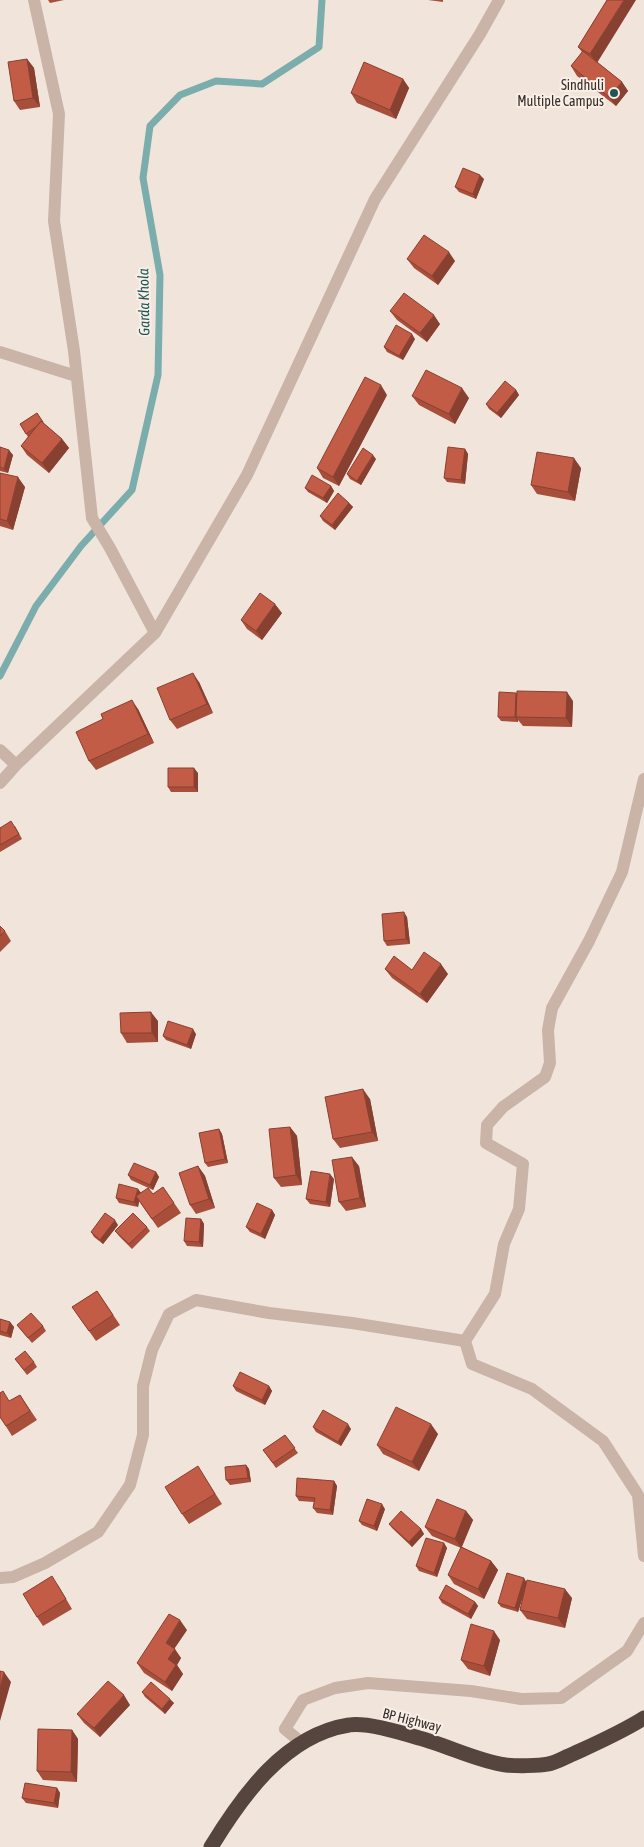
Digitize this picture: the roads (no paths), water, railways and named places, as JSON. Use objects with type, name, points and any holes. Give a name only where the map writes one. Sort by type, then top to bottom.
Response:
[{"type":"highway","name":"BP Highway","points":[[211,1847],[244,1798],[276,1762],[302,1743],[324,1732],[350,1724],[382,1728],[506,1765],[549,1764],[597,1743],[644,1718]]},
{"type":"street","points":[[34,0],[59,114],[54,221],[76,376],[92,518],[155,633]]},
{"type":"street","points":[[0,783],[16,765],[155,633],[248,475],[375,200],[480,34],[499,0]]},
{"type":"street","points":[[0,352],[76,376]]},
{"type":"street","points":[[0,750],[16,765]]},
{"type":"street","points":[[644,779],[622,872],[589,941],[552,1008],[548,1030],[550,1063],[545,1077],[503,1107],[487,1125],[486,1143],[523,1164],[519,1209],[504,1244],[495,1294],[465,1341],[472,1364],[532,1389],[603,1441],[638,1495],[644,1556]]},
{"type":"street","points":[[0,1578],[13,1576],[45,1563],[98,1532],[130,1485],[143,1435],[143,1386],[152,1350],[169,1314],[196,1300],[269,1313],[352,1323],[465,1341]]},
{"type":"street","points":[[302,1743],[285,1729],[303,1700],[336,1688],[368,1683],[472,1691],[521,1700],[561,1698],[627,1651],[644,1623]]},
{"type":"waterway","name":"Garda Khola","points":[[0,676],[36,606],[81,546],[132,490],[158,375],[160,275],[143,178],[150,126],[180,95],[216,81],[262,84],[319,47],[322,0]]},
{"type":"place","name":"Sindhuli Multiple Campus","points":[[614,93]]}]
